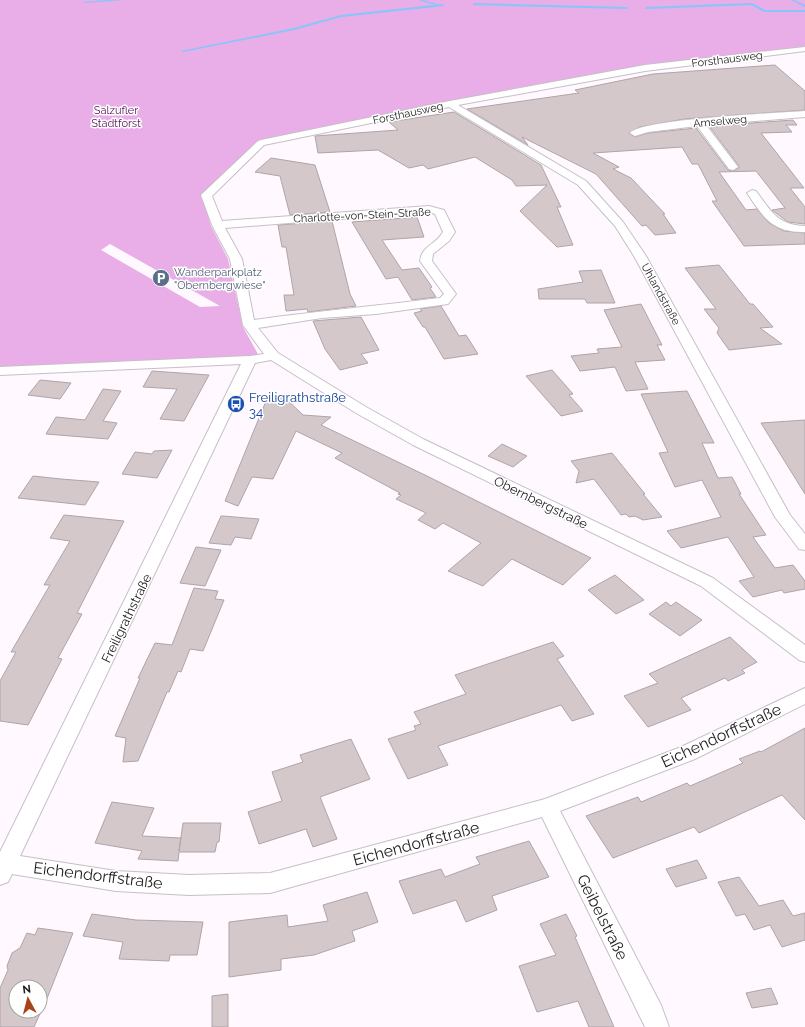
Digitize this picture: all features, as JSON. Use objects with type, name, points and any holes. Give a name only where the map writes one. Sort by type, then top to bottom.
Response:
[{"type":"street","name":"Forsthausweg","points":[[273,356],[249,325],[236,259],[218,225],[206,195],[261,143],[450,104],[645,68],[805,49]]},
{"type":"street","name":"Uhlandstraße","points":[[450,104],[582,183],[619,224],[640,256],[783,517],[805,545]]},
{"type":"street","name":"Amselweg","points":[[635,133],[646,129],[699,122],[805,114]]},
{"type":"street","points":[[699,122],[733,167]]},
{"type":"street","points":[[752,193],[775,223],[781,227],[790,229],[805,229]]},
{"type":"street","name":"Charlotte-von-Stein-Straße","points":[[218,225],[429,209],[440,212],[449,232],[445,239],[428,253],[426,261],[450,294],[444,301],[376,310],[322,314],[249,325]]},
{"type":"street","points":[[0,371],[250,360],[273,356]]},
{"type":"street","name":"Obernbergstraße","points":[[273,356],[361,410],[418,442],[707,582],[805,656]]},
{"type":"street","name":"Freiligrathstraße","points":[[3,869],[250,360]]},
{"type":"street","name":"Eichendorffstraße","points":[[3,869],[116,881],[189,885],[270,882],[547,807],[688,753],[805,696]]},
{"type":"street","name":"Geibelstraße","points":[[547,807],[652,1013],[657,1027]]},
{"type":"green space","name":"Salzufler Stadtforst","points":[[0,0],[805,0],[805,48],[645,66],[259,142],[202,194],[211,226],[228,259],[243,327],[259,356],[0,368]],"holes":[[[110,244],[220,306],[200,307],[101,250]]]},
{"type":"building","points":[[775,65],[805,91],[805,110],[684,119],[640,127],[629,133],[635,137],[648,133],[696,128],[728,170],[733,171],[739,168],[739,166],[709,126],[793,120],[797,125],[786,125],[792,132],[761,133],[804,188],[790,188],[805,207],[805,224],[788,222],[772,210],[785,208],[756,171],[719,172],[746,210],[757,209],[769,223],[784,231],[805,233],[805,244],[744,246],[712,201],[717,201],[698,164],[692,164],[682,147],[593,153],[619,167],[613,169],[631,178],[665,214],[663,214],[676,233],[655,235],[646,225],[642,226],[596,174],[522,137],[528,145],[467,109],[579,93],[575,90],[653,74]]},
{"type":"building","points":[[454,112],[541,165],[561,207],[557,207],[573,245],[557,247],[520,211],[547,185],[516,186],[512,180],[475,157],[428,169],[423,165],[409,168],[378,150],[318,153],[315,136],[398,130],[389,122]]},
{"type":"building","points":[[271,158],[315,165],[330,212],[290,215],[280,176],[255,172]]},
{"type":"building","points":[[417,217],[424,237],[382,240],[402,270],[419,268],[432,287],[430,288],[436,297],[412,300],[398,277],[386,279],[352,222]]},
{"type":"building","points":[[332,221],[350,294],[356,306],[308,312],[307,309],[286,311],[284,295],[294,295],[286,247],[282,247],[278,225]]},
{"type":"building","points":[[719,265],[750,304],[753,304],[773,327],[760,328],[782,344],[729,350],[717,333],[719,328],[704,309],[716,309],[685,268]]},
{"type":"building","points":[[601,270],[615,303],[587,303],[585,299],[539,299],[538,289],[583,282],[579,271]]},
{"type":"building","points":[[641,304],[662,345],[657,345],[665,360],[635,362],[648,389],[626,391],[615,367],[580,371],[571,356],[599,353],[597,349],[622,347],[604,310]]},
{"type":"building","points":[[441,306],[459,336],[466,335],[478,354],[444,359],[425,327],[423,327],[414,313],[422,311],[420,309]]},
{"type":"building","points":[[361,317],[379,350],[361,354],[368,363],[340,370],[325,349],[313,321]]},
{"type":"building","points":[[552,370],[573,394],[569,395],[583,411],[561,416],[526,376]]},
{"type":"building","points":[[152,371],[209,375],[184,421],[160,419],[177,389],[143,387]]},
{"type":"building","points":[[40,380],[71,383],[60,399],[28,395]]},
{"type":"building","points":[[103,389],[121,391],[103,421],[117,423],[108,439],[46,434],[56,417],[85,420]]},
{"type":"building","points":[[687,391],[714,443],[702,443],[718,478],[732,477],[741,494],[739,494],[766,535],[753,537],[775,568],[793,565],[805,581],[805,589],[784,593],[782,590],[753,597],[739,581],[754,577],[728,537],[681,548],[667,531],[721,517],[702,480],[675,487],[659,453],[668,452],[641,394]]},
{"type":"building","points":[[282,395],[303,415],[331,417],[321,425],[591,558],[563,585],[512,559],[483,586],[448,571],[481,543],[443,523],[435,529],[418,520],[426,513],[396,499],[401,495],[398,494],[400,493],[335,458],[342,453],[296,431],[273,479],[252,477],[238,506],[225,501],[266,401]]},
{"type":"building","points":[[805,420],[805,494],[761,423]]},
{"type":"building","points":[[502,444],[527,456],[513,467],[488,456]]},
{"type":"building","points":[[172,450],[157,478],[122,474],[135,452],[152,454],[154,451]]},
{"type":"building","points":[[612,453],[662,517],[643,520],[635,516],[629,517],[626,514],[621,515],[594,479],[576,483],[579,471],[571,461]]},
{"type":"building","points":[[33,476],[99,482],[85,505],[18,498]]},
{"type":"building","points":[[64,515],[124,521],[77,613],[82,614],[58,658],[62,659],[28,725],[0,721],[0,681],[16,652],[11,652],[50,585],[44,585],[70,541],[50,538]]},
{"type":"building","points":[[221,516],[259,519],[251,539],[235,537],[231,545],[209,543]]},
{"type":"building","points":[[196,547],[221,550],[205,586],[180,583]]},
{"type":"building","points":[[615,575],[644,600],[616,614],[588,590]]},
{"type":"building","points":[[194,588],[218,591],[215,599],[224,600],[203,651],[190,649],[181,672],[178,671],[169,692],[167,692],[138,761],[123,762],[126,738],[115,736],[140,678],[138,678],[155,643],[172,645]]},
{"type":"building","points":[[666,602],[671,606],[676,602],[702,620],[680,636],[649,614]]},
{"type":"building","points":[[730,637],[757,662],[742,670],[745,673],[728,681],[725,678],[681,698],[691,710],[648,727],[624,696],[658,683],[649,674]]},
{"type":"building","points":[[553,642],[564,656],[557,659],[594,714],[572,721],[561,705],[438,746],[448,765],[408,779],[388,739],[416,730],[414,726],[421,724],[414,712],[466,694],[455,675]]},
{"type":"building","points":[[805,728],[805,820],[782,795],[699,833],[694,827],[613,858],[586,816],[638,797],[641,802],[687,783],[690,786],[743,763],[739,759],[760,751],[761,752]]},
{"type":"building","points":[[351,739],[370,779],[320,797],[337,839],[313,847],[306,829],[259,844],[248,812],[282,801],[272,772],[303,762],[300,755]]},
{"type":"building","points":[[112,802],[154,808],[142,836],[181,838],[183,823],[221,823],[219,842],[217,842],[215,852],[179,852],[178,861],[138,859],[142,851],[95,843]]},
{"type":"building","points":[[529,841],[549,877],[492,896],[497,910],[466,922],[456,900],[413,914],[399,881],[441,869],[445,877],[480,864],[476,857]]},
{"type":"building","points":[[697,860],[707,878],[676,887],[666,869]]},
{"type":"building","points":[[739,877],[759,906],[783,900],[793,916],[805,913],[805,940],[782,947],[770,925],[754,930],[745,914],[736,916],[718,882]]},
{"type":"building","points":[[367,892],[378,922],[352,931],[355,941],[314,955],[281,959],[281,970],[229,977],[229,922],[287,915],[288,927],[328,921],[323,905]]},
{"type":"building","points":[[92,914],[136,920],[203,922],[197,955],[170,955],[169,961],[119,959],[123,942],[83,936]]},
{"type":"building","points":[[566,914],[577,936],[575,937],[614,1027],[589,1027],[578,1001],[537,1012],[519,966],[556,955],[540,924]]},
{"type":"building","points":[[38,928],[73,933],[48,996],[48,979],[8,979],[8,1019],[38,1019],[34,1027],[0,1027],[0,988],[8,970],[7,966],[12,953],[20,948],[27,933],[35,935]]},
{"type":"building","points":[[771,988],[778,1004],[752,1008],[746,993]]},
{"type":"building","points":[[228,994],[228,1027],[212,1027],[212,996]]},
{"type":"waterway","points":[[84,2],[123,0]]},
{"type":"waterway","points":[[419,0],[436,4]]},
{"type":"waterway","points":[[792,0],[805,6]]},
{"type":"waterway","points":[[474,4],[627,8]]},
{"type":"waterway","points":[[646,8],[752,4],[764,11],[805,11]]},
{"type":"waterway","points":[[183,51],[294,29],[341,16],[443,5]]},
{"type":"place","name":"Wanderparkplatz \"Obernbergwiese\"","points":[[161,278]]},
{"type":"place","name":"Freiligrathstraße 34","points":[[236,404]]}]
